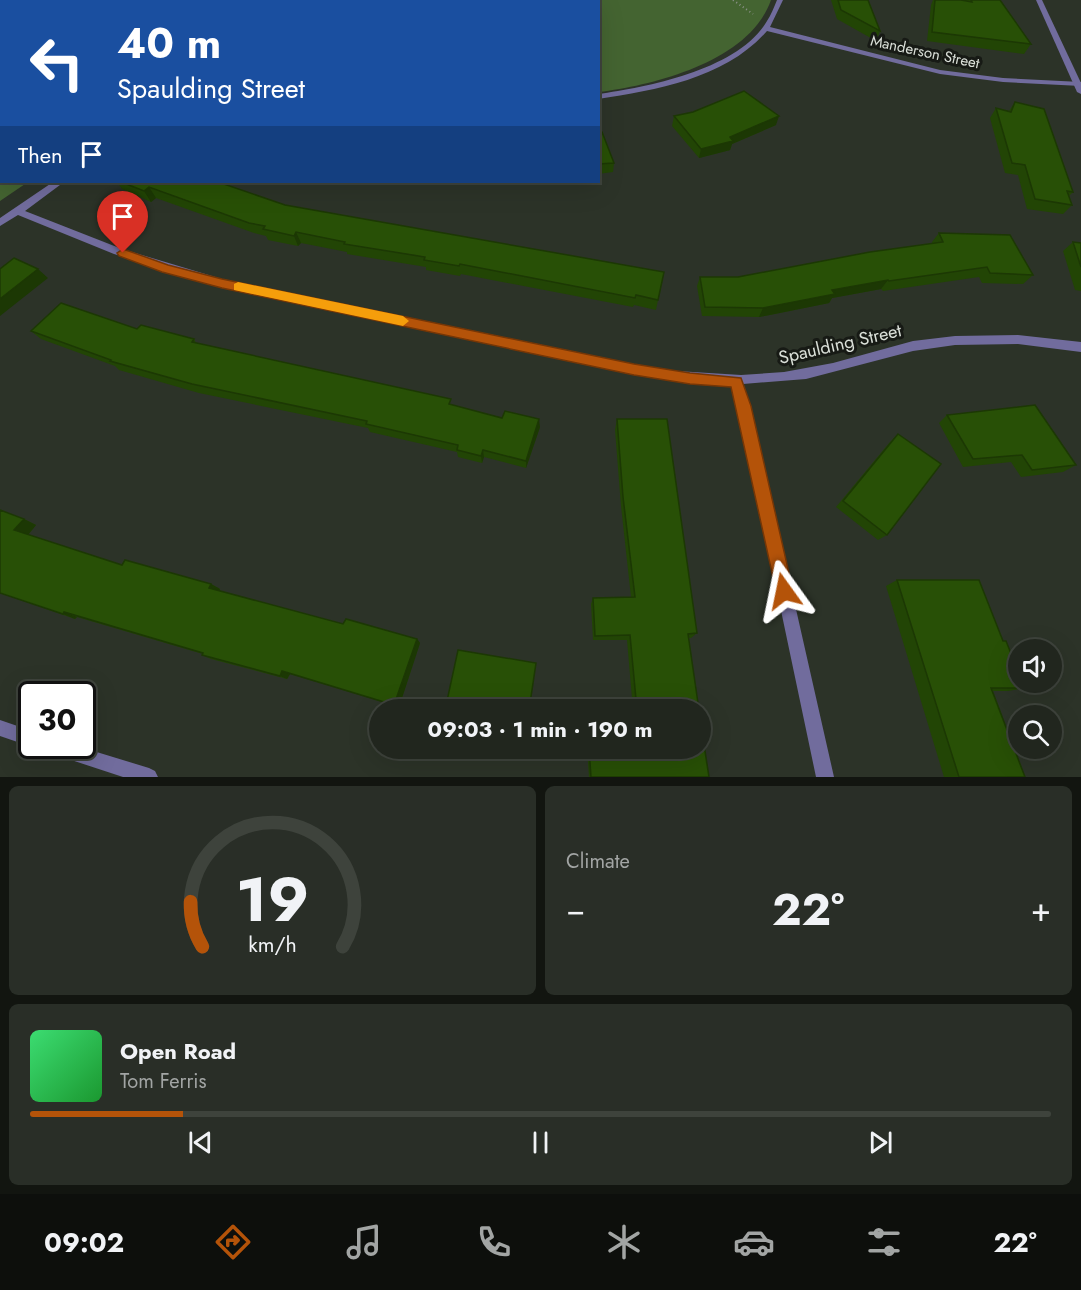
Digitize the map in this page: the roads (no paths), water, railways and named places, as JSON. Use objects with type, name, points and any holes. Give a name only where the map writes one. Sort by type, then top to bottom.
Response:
[{"type":"street","points":[[600,96],[652,88],[700,73],[738,52],[766,28],[780,0]]},
{"type":"street","points":[[1039,0],[1080,86]]},
{"type":"street","name":"Manderson Street","points":[[766,28],[940,72],[1080,86]]},
{"type":"street","points":[[0,223],[58,183]]},
{"type":"street","name":"Spaulding Street","points":[[17,211],[58,230],[166,269],[222,284],[690,379],[736,382],[807,374],[913,346],[948,341],[1021,340],[1081,347]]},
{"type":"street","points":[[736,382],[744,406],[825,777]]},
{"type":"street","points":[[0,728],[18,734]]},
{"type":"street","points":[[93,759],[149,777]]}]
